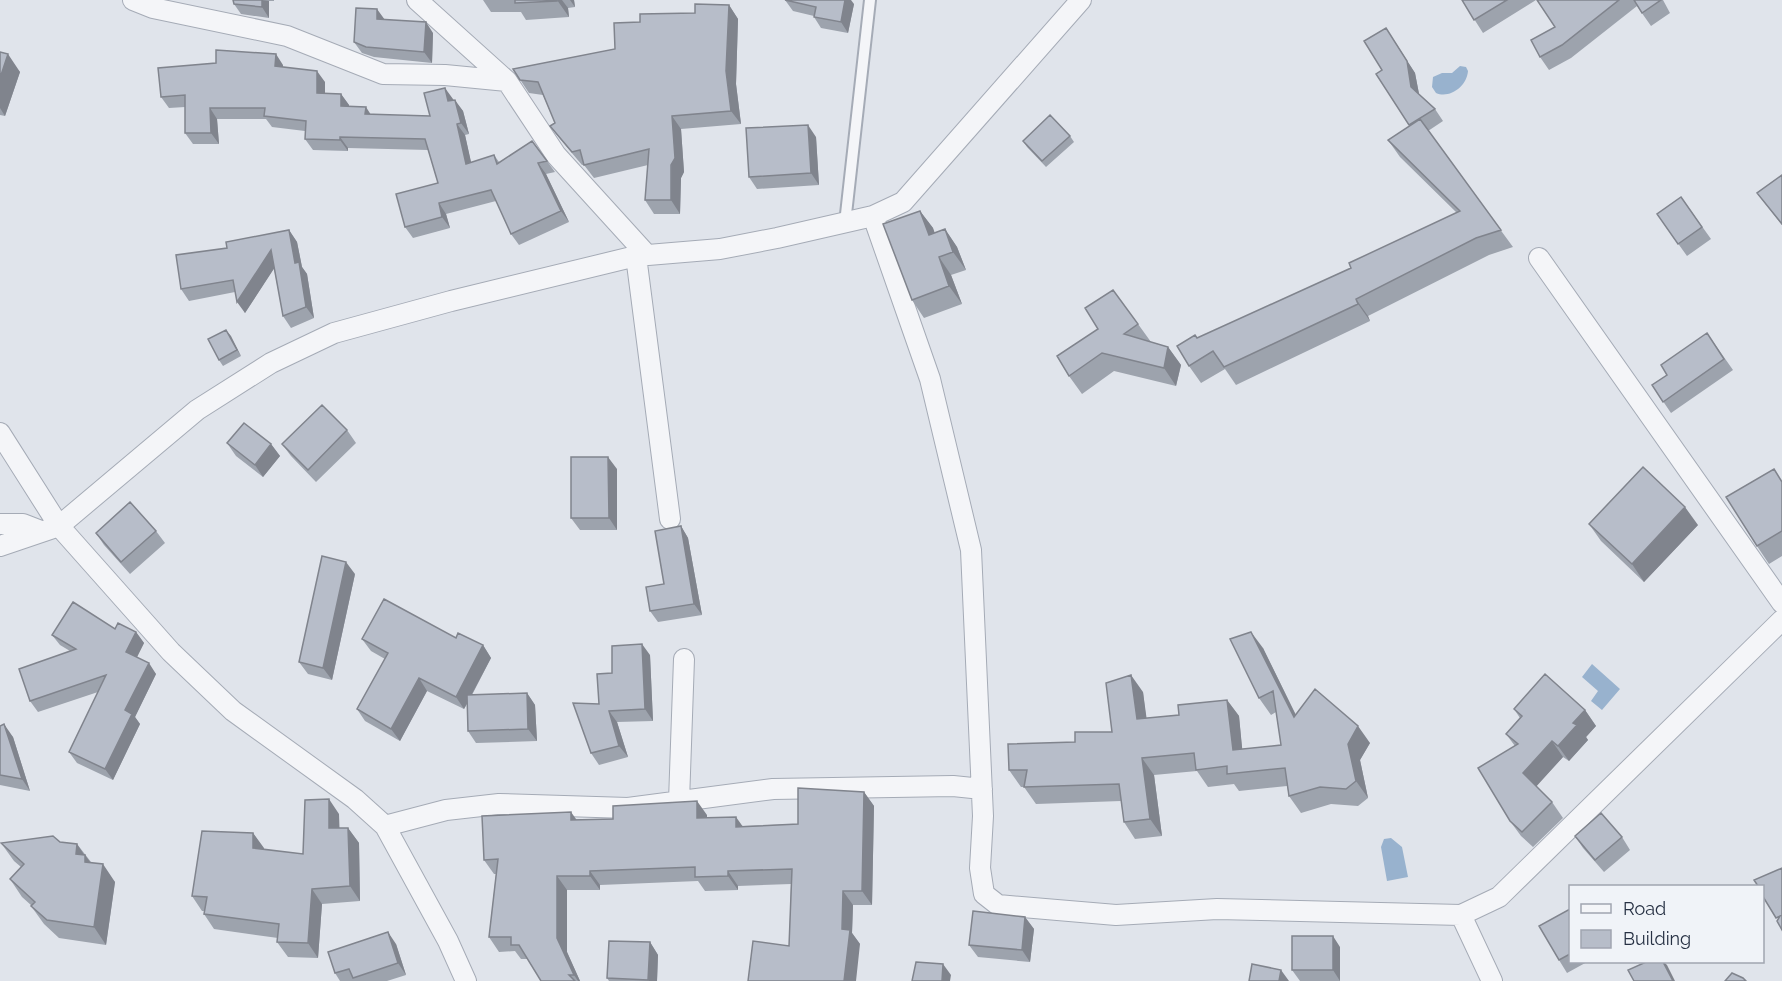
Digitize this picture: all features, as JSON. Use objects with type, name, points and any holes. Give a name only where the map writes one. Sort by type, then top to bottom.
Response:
[{"type":"street","points":[[133,0],[153,8],[287,36],[383,74],[446,75],[507,81]]},
{"type":"street","points":[[417,0],[507,81],[556,155],[641,255],[670,519]]},
{"type":"street","points":[[0,546],[50,528],[197,410],[271,363],[334,333],[451,301],[641,255],[720,249],[845,223],[873,216],[903,202],[1081,0]]},
{"type":"street","points":[[873,216],[930,379],[971,550],[982,789],[980,868],[984,894],[998,905],[1116,915],[1217,909],[1461,915],[1499,897],[1782,620]]},
{"type":"street","points":[[1539,258],[1782,603]]},
{"type":"street","points":[[0,433],[50,528],[171,652],[233,711],[355,799],[385,826],[466,981]]},
{"type":"street","points":[[0,524],[23,524],[50,528]]},
{"type":"street","points":[[679,801],[684,659]]},
{"type":"street","points":[[385,826],[446,810],[499,804],[628,807],[773,789],[953,786],[982,789]]},
{"type":"street","points":[[1461,915],[1492,981]]},
{"type":"lane","points":[[845,223],[870,0]]},
{"type":"water","points":[[1460,66],[1466,67],[1468,71],[1465,82],[1452,93],[1436,93],[1432,87],[1433,77],[1442,73],[1452,73]]},
{"type":"water","points":[[1592,664],[1620,689],[1602,710],[1591,701],[1598,691],[1582,677]]},
{"type":"water","points":[[1391,838],[1402,847],[1408,877],[1387,881],[1381,847],[1384,839]]},
{"type":"building","points":[[233,0],[262,0],[262,7],[234,4]]},
{"type":"building","points":[[515,0],[557,0],[557,1],[515,3]]},
{"type":"building","points":[[785,0],[845,0],[841,22],[814,17],[816,7]]},
{"type":"building","points":[[1462,0],[1507,0],[1474,20]]},
{"type":"building","points":[[1537,0],[1619,0],[1562,45],[1540,57],[1531,40],[1555,27]]},
{"type":"building","points":[[1634,0],[1661,0],[1642,13]]},
{"type":"building","points":[[695,4],[729,5],[726,71],[731,111],[672,116],[675,158],[671,165],[671,200],[645,200],[649,149],[584,165],[580,150],[572,152],[550,126],[555,123],[538,82],[520,80],[513,69],[615,49],[614,23],[640,22],[640,14],[695,13]]},
{"type":"building","points":[[356,8],[377,9],[377,19],[426,22],[424,52],[366,47],[354,42]]},
{"type":"building","points":[[1386,28],[1407,61],[1411,87],[1435,109],[1409,125],[1376,74],[1382,70],[1364,41]]},
{"type":"building","points":[[216,50],[276,54],[275,66],[317,71],[317,93],[341,94],[341,106],[366,107],[365,114],[430,116],[424,93],[445,88],[448,101],[455,100],[461,123],[457,124],[466,164],[494,155],[497,164],[532,141],[547,161],[538,163],[561,211],[511,234],[491,190],[439,203],[442,217],[405,227],[396,194],[438,183],[425,139],[340,137],[340,140],[305,139],[306,121],[264,116],[265,108],[210,108],[211,133],[185,133],[185,95],[161,97],[158,68],[216,63]]},
{"type":"building","points":[[0,52],[8,54],[0,78]]},
{"type":"building","points":[[1050,115],[1070,136],[1042,161],[1023,141]]},
{"type":"building","points":[[1420,119],[1501,230],[1476,238],[1356,299],[1358,304],[1224,367],[1213,351],[1189,366],[1177,346],[1195,335],[1197,338],[1351,268],[1349,263],[1460,211],[1388,140]]},
{"type":"building","points":[[808,125],[811,173],[749,177],[746,128]]},
{"type":"building","points":[[1782,175],[1782,224],[1757,193]]},
{"type":"building","points":[[1681,197],[1702,227],[1678,244],[1657,214]]},
{"type":"building","points":[[920,211],[929,235],[945,229],[953,252],[939,257],[949,286],[912,300],[883,224]]},
{"type":"building","points":[[289,230],[295,263],[299,262],[306,307],[283,316],[271,250],[237,302],[233,280],[181,289],[176,255],[227,248],[226,242]]},
{"type":"building","points":[[1113,290],[1138,324],[1124,334],[1168,347],[1164,368],[1102,353],[1069,376],[1057,356],[1098,329],[1085,308]]},
{"type":"building","points":[[226,330],[237,350],[219,360],[208,339]]},
{"type":"building","points":[[1707,333],[1724,359],[1663,402],[1652,385],[1667,375],[1661,365]]},
{"type":"building","points":[[322,405],[347,430],[308,470],[282,444]]},
{"type":"building","points":[[244,423],[271,444],[255,465],[227,443]]},
{"type":"building","points":[[571,457],[608,457],[609,518],[571,518]]},
{"type":"building","points":[[1643,467],[1685,507],[1632,564],[1589,524]]},
{"type":"building","points":[[1774,469],[1782,482],[1782,531],[1757,546],[1726,497]]},
{"type":"building","points":[[130,502],[156,531],[121,562],[96,533]]},
{"type":"building","points":[[681,526],[694,604],[650,611],[646,587],[664,584],[655,531]]},
{"type":"building","points":[[322,556],[346,562],[323,668],[299,662]]},
{"type":"building","points":[[384,599],[456,638],[458,633],[483,645],[456,697],[419,678],[391,729],[357,709],[388,653],[362,639]]},
{"type":"building","points":[[73,602],[115,629],[118,623],[136,632],[126,652],[149,663],[125,710],[132,714],[105,769],[69,752],[106,675],[30,701],[19,669],[76,649],[52,635]]},
{"type":"building","points":[[1251,632],[1294,717],[1315,689],[1358,726],[1348,744],[1356,781],[1346,789],[1320,787],[1289,796],[1285,768],[1227,774],[1227,766],[1196,770],[1194,753],[1142,758],[1150,819],[1124,822],[1119,784],[1024,787],[1027,770],[1009,770],[1008,744],[1075,742],[1075,732],[1112,732],[1106,683],[1131,675],[1137,719],[1179,715],[1178,705],[1227,700],[1233,750],[1281,745],[1273,691],[1259,698],[1230,639]]},
{"type":"building","points":[[642,644],[645,709],[609,711],[619,746],[591,753],[573,703],[599,704],[597,674],[612,673],[612,646]]},
{"type":"building","points":[[1545,674],[1585,710],[1573,723],[1577,725],[1558,746],[1552,741],[1523,773],[1552,802],[1522,832],[1510,821],[1478,768],[1518,744],[1506,734],[1522,716],[1514,709]]},
{"type":"building","points":[[527,693],[528,729],[468,731],[467,695]]},
{"type":"building","points":[[4,724],[22,779],[0,775],[0,726]]},
{"type":"building","points":[[798,788],[864,792],[862,891],[843,891],[842,929],[850,930],[844,981],[748,981],[753,941],[789,946],[792,869],[728,871],[728,876],[695,877],[695,867],[590,871],[590,876],[557,876],[557,938],[574,975],[569,975],[575,981],[541,981],[519,945],[511,945],[511,937],[489,937],[498,859],[484,860],[482,816],[571,812],[571,820],[613,819],[613,806],[697,801],[697,818],[736,817],[736,827],[798,824]]},
{"type":"building","points":[[329,799],[329,828],[348,828],[350,886],[312,889],[308,943],[277,942],[279,924],[204,914],[207,897],[192,896],[202,831],[253,833],[253,848],[303,854],[305,800]]},
{"type":"building","points":[[1601,813],[1622,837],[1595,860],[1575,836]]},
{"type":"building","points":[[53,836],[60,842],[77,844],[76,854],[85,855],[85,862],[103,864],[94,927],[47,920],[31,906],[35,902],[10,879],[24,864],[1,843]]},
{"type":"building","points":[[1782,868],[1782,930],[1777,921],[1780,916],[1776,918],[1764,898],[1764,885],[1757,885],[1754,880]]},
{"type":"building","points":[[1569,910],[1569,955],[1559,960],[1539,926]]},
{"type":"building","points":[[973,911],[1025,917],[1022,950],[969,945]]},
{"type":"building","points":[[388,932],[398,963],[353,978],[349,969],[335,973],[328,952]]},
{"type":"building","points":[[1292,936],[1333,936],[1333,970],[1292,970]]},
{"type":"building","points":[[609,941],[650,942],[648,980],[607,978]]},
{"type":"building","points":[[916,962],[943,964],[942,981],[912,981]]},
{"type":"building","points":[[1644,963],[1664,963],[1673,981],[1634,981],[1628,970]]},
{"type":"building","points":[[1252,964],[1281,970],[1279,981],[1249,981]]},
{"type":"building","points":[[1732,973],[1743,978],[1746,981],[1725,981]]}]
